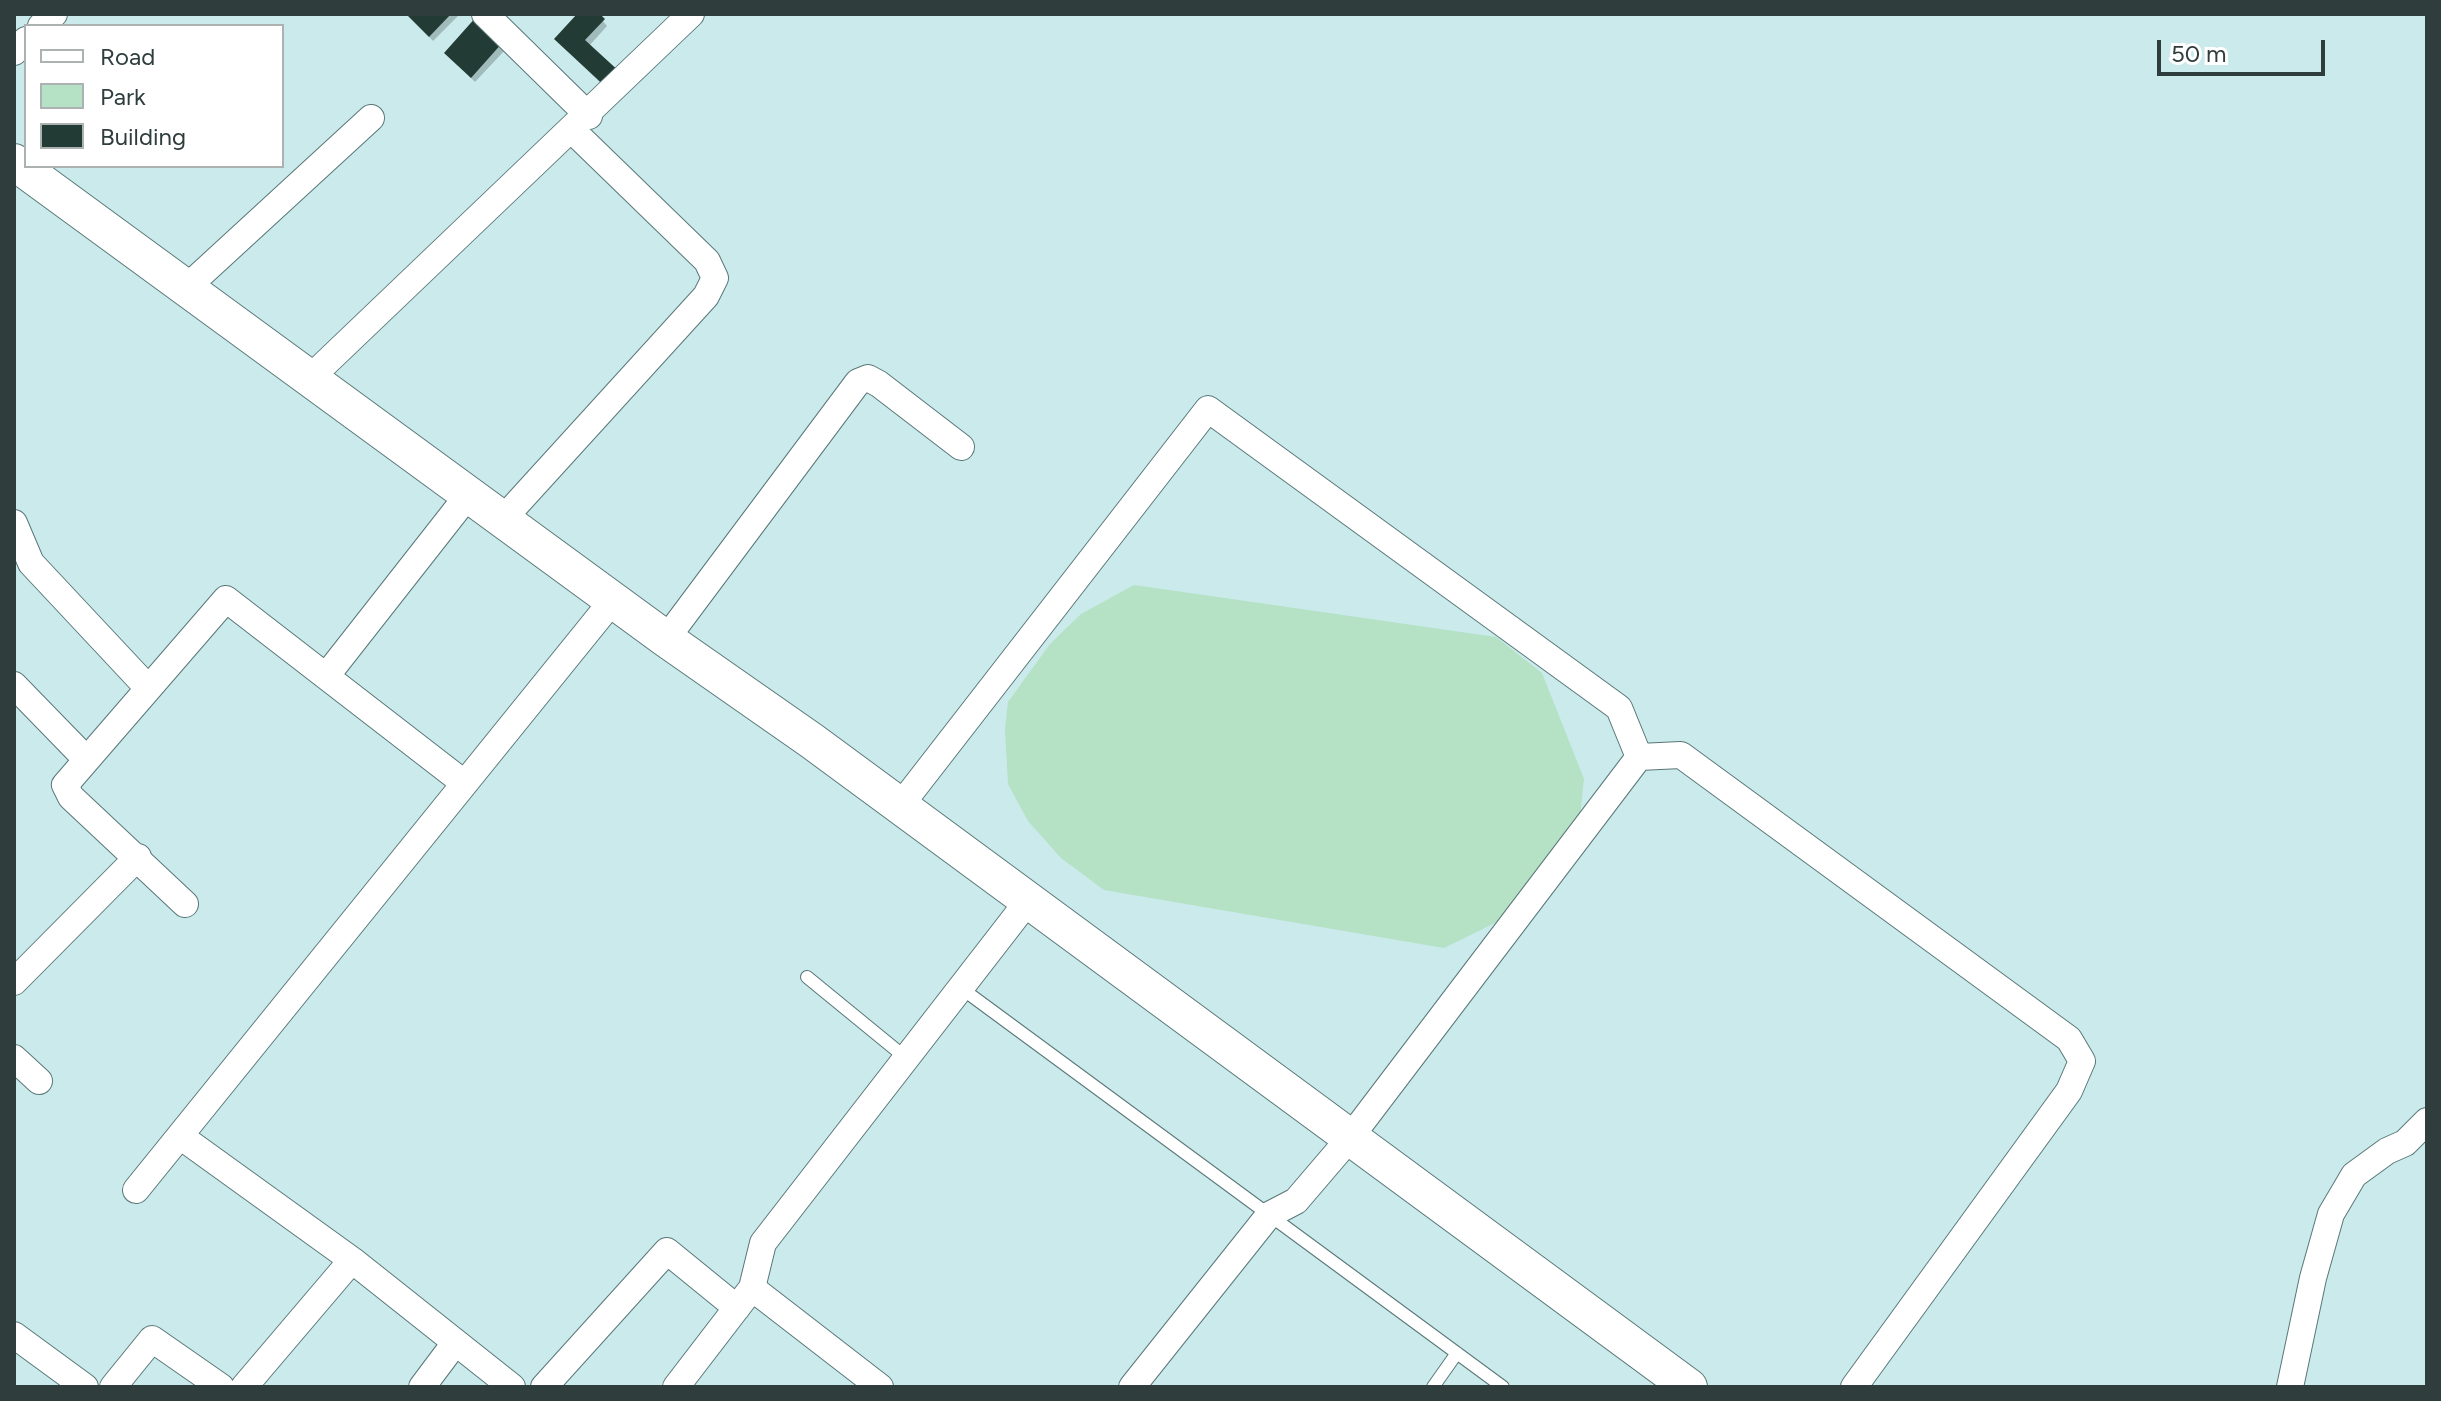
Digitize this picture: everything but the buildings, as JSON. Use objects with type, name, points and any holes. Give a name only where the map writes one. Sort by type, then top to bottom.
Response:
[{"type":"street","points":[[485,14],[707,261],[715,278],[706,296],[503,519]]},
{"type":"street","points":[[310,378],[581,123],[691,14]]},
{"type":"street","points":[[186,288],[371,118]]},
{"type":"street","points":[[14,162],[666,639],[900,806],[1689,1387]]},
{"type":"street","points":[[666,639],[858,382],[868,378],[879,384],[961,447]]},
{"type":"street","points":[[900,806],[1208,409],[1619,708],[1639,757]]},
{"type":"street","points":[[327,675],[469,494]]},
{"type":"street","points":[[14,523],[31,563],[148,688]]},
{"type":"street","points":[[185,904],[67,793],[68,780],[226,599],[464,783]]},
{"type":"street","points":[[136,1190],[613,600]]},
{"type":"street","points":[[14,685],[86,759]]},
{"type":"street","points":[[1639,757],[1681,755],[2069,1039],[2082,1061],[2069,1091],[1854,1387]]},
{"type":"street","points":[[1132,1387],[1269,1215],[1296,1201],[1349,1139],[1639,757]]},
{"type":"street","points":[[14,982],[138,857]]},
{"type":"street","points":[[676,1387],[744,1298],[763,1243],[1028,901]]},
{"type":"street","points":[[14,1058],[39,1081]]},
{"type":"street","points":[[2290,1387],[2313,1278],[2331,1214],[2354,1175],[2387,1151],[2405,1143],[2427,1121]]},
{"type":"street","points":[[180,1136],[352,1260],[512,1387]]},
{"type":"street","points":[[544,1387],[667,1251],[880,1387]]},
{"type":"street","points":[[244,1387],[352,1260]]},
{"type":"street","points":[[14,1335],[85,1387]]},
{"type":"street","points":[[113,1387],[152,1339],[221,1387]]},
{"type":"street","points":[[422,1387],[455,1343]]},
{"type":"lane","points":[[807,977],[906,1058]]},
{"type":"lane","points":[[961,988],[1503,1387]]},
{"type":"lane","points":[[1433,1387],[1457,1353]]},
{"type":"green space","points":[[1134,585],[1496,637],[1542,673],[1584,779],[1579,826],[1505,918],[1444,948],[1104,890],[1061,858],[1028,821],[1008,784],[1005,729],[1008,702],[1050,644],[1081,614]]}]
